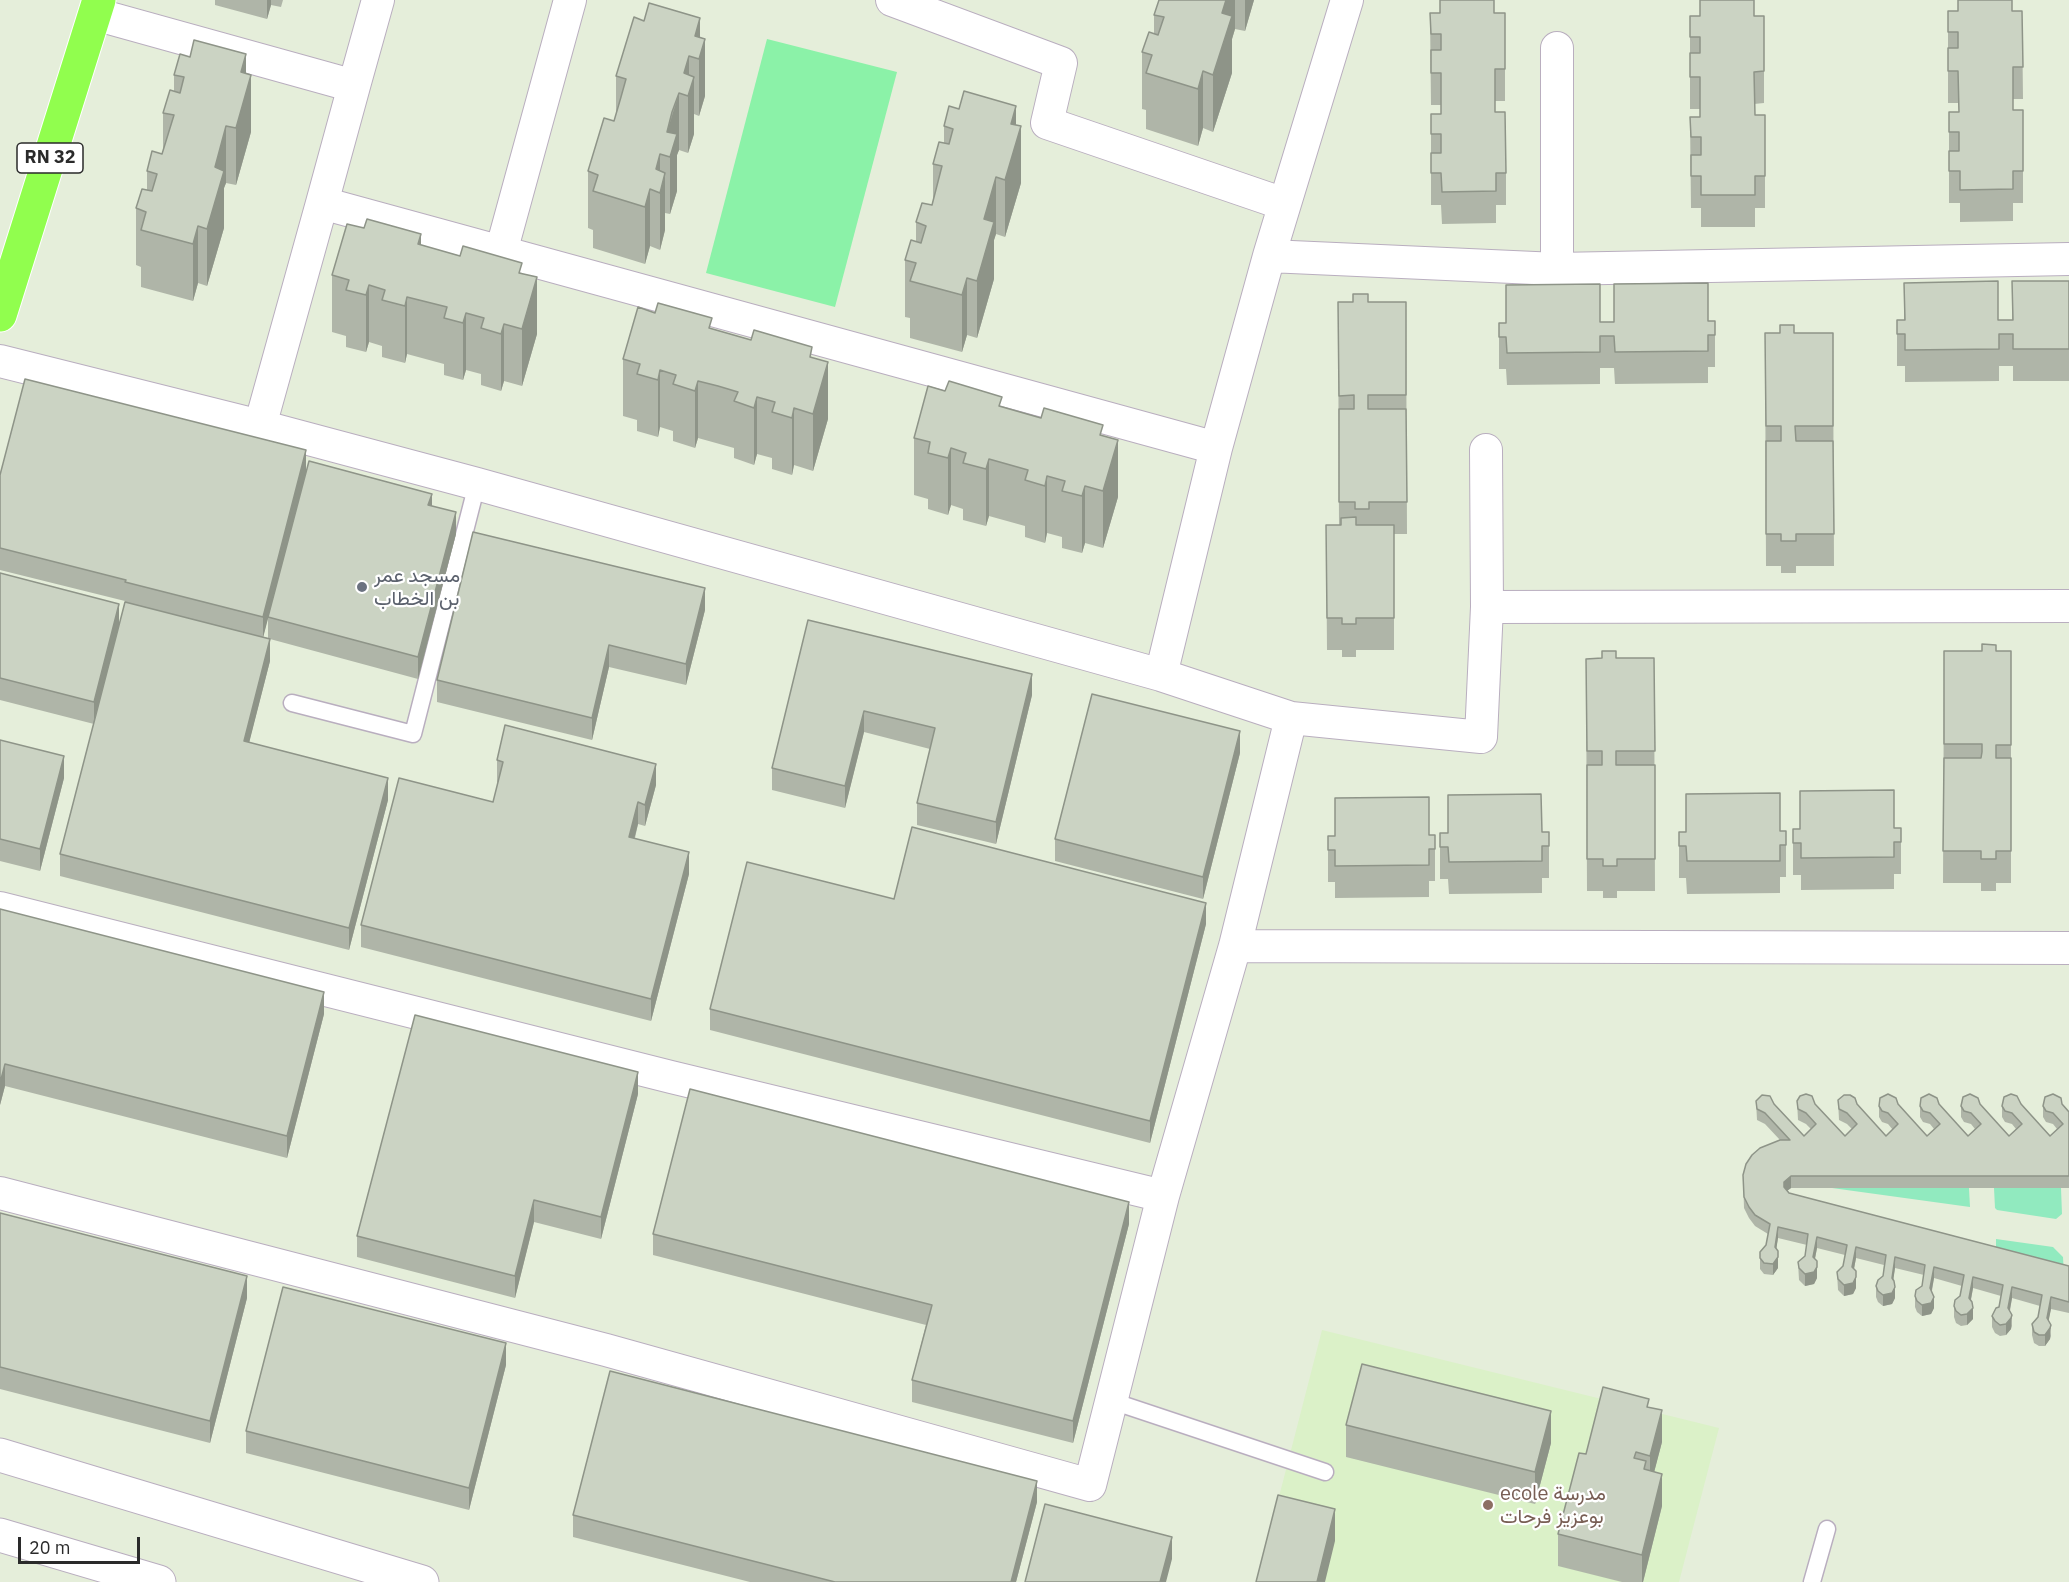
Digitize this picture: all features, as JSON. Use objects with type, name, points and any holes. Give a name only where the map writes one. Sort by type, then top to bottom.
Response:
[{"type":"main road","name":"RN 32","points":[[0,315],[97,7]]},
{"type":"main road","points":[[0,1455],[422,1582]]},
{"type":"main road","points":[[0,1535],[159,1582]]},
{"type":"street","points":[[260,426],[378,0]]},
{"type":"street","points":[[501,252],[570,0]]},
{"type":"street","points":[[892,0],[1061,63],[1047,123],[1284,204]]},
{"type":"street","points":[[1161,675],[1216,448],[1284,204],[1347,0]]},
{"type":"street","points":[[97,7],[354,86]]},
{"type":"street","points":[[1557,48],[1557,269]]},
{"type":"street","points":[[322,203],[1216,448]]},
{"type":"street","points":[[1269,256],[1557,269],[2069,259]]},
{"type":"street","points":[[0,361],[260,426],[477,484],[1161,675],[1291,718],[1481,737],[1487,608],[1486,450]]},
{"type":"street","points":[[1487,608],[2069,606]]},
{"type":"street","points":[[0,1193],[606,1350],[1090,1485],[1163,1196],[1235,946],[1291,718]]},
{"type":"street","points":[[0,908],[671,1077],[1163,1196]]},
{"type":"street","points":[[1235,946],[2069,948]]},
{"type":"lane","points":[[292,703],[413,734],[477,484]]},
{"type":"lane","points":[[1112,1401],[1325,1472]]},
{"type":"lane","points":[[1812,1582],[1827,1529]]},
{"type":"shaded area","name":"ecole مدرسة بوعزيز فرحات","points":[[1322,1330],[1719,1428],[1679,1582],[1257,1582]]},
{"type":"green space","points":[[767,39],[897,72],[835,307],[706,273]]},
{"type":"green space","points":[[1832,1188],[1969,1188],[1970,1207]]},
{"type":"green space","points":[[1994,1188],[2061,1188],[2062,1214],[2056,1219],[1997,1210]]},
{"type":"green space","points":[[1996,1239],[2053,1247],[2063,1257],[2064,1276],[1996,1258]]},
{"type":"building","points":[[1159,0],[1226,0],[1222,13],[1232,16],[1213,75],[1203,71],[1198,89],[1146,73],[1152,55],[1142,52],[1149,32],[1158,35],[1164,17],[1154,15]]},
{"type":"building","points":[[1440,0],[1494,0],[1494,13],[1505,13],[1505,69],[1495,69],[1495,112],[1505,112],[1506,173],[1496,173],[1496,191],[1442,192],[1441,173],[1431,173],[1431,153],[1441,153],[1441,134],[1431,134],[1431,114],[1441,114],[1441,73],[1431,73],[1431,50],[1441,50],[1441,34],[1431,34],[1430,13],[1440,13]]},
{"type":"building","points":[[1700,0],[1754,0],[1754,16],[1764,16],[1764,71],[1754,72],[1755,115],[1765,115],[1765,176],[1755,176],[1755,195],[1701,195],[1701,176],[1691,176],[1691,155],[1701,155],[1701,137],[1691,137],[1690,117],[1700,117],[1700,77],[1690,77],[1690,53],[1700,53],[1700,37],[1690,37],[1690,16],[1700,16]]},
{"type":"building","points":[[1958,0],[2012,0],[2012,11],[2022,11],[2023,67],[2013,67],[2013,110],[2023,110],[2023,171],[2013,171],[2013,189],[1960,190],[1960,171],[1949,171],[1949,151],[1959,151],[1959,132],[1949,132],[1949,112],[1959,112],[1958,71],[1948,71],[1948,48],[1958,48],[1958,32],[1948,32],[1948,11],[1958,11]]},
{"type":"building","points":[[649,3],[700,18],[695,36],[705,39],[699,59],[689,56],[684,73],[694,77],[688,96],[679,93],[672,112],[667,132],[677,134],[670,157],[660,154],[656,169],[665,173],[660,193],[650,189],[645,207],[593,191],[598,175],[588,171],[604,118],[614,121],[626,79],[616,76],[634,17],[644,21]]},
{"type":"building","points":[[194,40],[246,54],[241,72],[251,75],[236,128],[226,126],[215,167],[224,171],[207,229],[198,226],[193,244],[141,230],[146,212],[136,208],[142,189],[152,191],[157,174],[147,171],[152,151],[162,154],[174,115],[163,113],[170,90],[180,93],[184,77],[174,75],[180,54],[190,57]]},
{"type":"building","points":[[964,91],[1016,106],[1011,124],[1021,126],[1005,180],[996,177],[984,219],[994,222],[977,281],[967,278],[962,295],[910,281],[916,263],[905,260],[911,240],[921,243],[926,226],[916,222],[922,203],[932,205],[942,166],[933,164],[939,142],[949,144],[953,129],[944,126],[949,106],[959,109]]},
{"type":"building","points":[[367,219],[421,234],[418,244],[460,256],[463,246],[522,263],[519,273],[537,277],[522,329],[504,324],[501,334],[481,328],[484,318],[466,313],[463,323],[444,318],[447,307],[407,297],[405,306],[382,300],[385,290],[369,285],[366,295],[346,290],[349,280],[332,275],[347,224],[364,228]]},
{"type":"building","points":[[1998,281],[1998,320],[2013,320],[2012,281],[2069,281],[2069,349],[2013,349],[2013,334],[1999,334],[1999,349],[1905,350],[1905,334],[1897,334],[1897,320],[1905,320],[1904,283]]},
{"type":"building","points":[[1708,283],[1708,321],[1715,321],[1715,335],[1708,335],[1708,351],[1615,352],[1614,336],[1600,336],[1600,352],[1507,353],[1506,337],[1499,337],[1499,323],[1506,323],[1506,285],[1600,284],[1600,322],[1614,322],[1614,284]]},
{"type":"building","points":[[1353,294],[1368,294],[1368,302],[1406,302],[1406,395],[1368,395],[1368,409],[1406,409],[1407,502],[1369,502],[1369,509],[1355,509],[1355,502],[1339,502],[1339,409],[1354,409],[1354,395],[1339,396],[1338,302],[1353,302]]},
{"type":"building","points":[[658,303],[712,318],[709,328],[751,340],[754,330],[812,347],[810,357],[828,362],[813,414],[794,408],[792,418],[772,412],[775,402],[757,397],[754,408],[734,401],[738,392],[698,381],[695,391],[673,384],[676,375],[660,370],[658,380],[637,374],[640,364],[623,359],[638,307],[655,313]]},
{"type":"building","points":[[1780,325],[1794,325],[1794,333],[1833,333],[1833,426],[1795,426],[1796,441],[1833,441],[1834,534],[1796,534],[1796,541],[1781,541],[1781,534],[1766,534],[1766,441],[1781,441],[1781,426],[1766,426],[1765,333],[1780,333]]},
{"type":"building","points":[[25,379],[306,450],[263,617],[0,548],[0,475]]},
{"type":"building","points":[[949,381],[1002,397],[999,406],[1041,418],[1044,408],[1103,425],[1100,435],[1118,440],[1103,491],[1085,486],[1082,496],[1062,491],[1065,481],[1047,476],[1045,486],[1025,480],[1028,470],[989,459],[986,469],[963,463],[966,453],[951,448],[948,458],[928,453],[930,442],[914,438],[928,386],[945,391]]},
{"type":"building","name":"مسجد عمر بن الخطاب","points":[[309,461],[432,494],[428,505],[456,512],[418,657],[268,617]]},
{"type":"building","points":[[1356,517],[1356,525],[1394,525],[1394,618],[1356,618],[1356,624],[1342,624],[1342,618],[1327,618],[1326,525],[1341,525],[1341,518]]},
{"type":"building","points":[[473,532],[705,588],[686,664],[609,645],[592,718],[437,680]]},
{"type":"building","points":[[0,573],[119,604],[94,702],[0,678]]},
{"type":"building","points":[[125,602],[270,639],[244,741],[388,778],[349,928],[60,854]]},
{"type":"building","points":[[808,620],[1032,674],[996,822],[917,803],[935,728],[864,711],[845,786],[772,768]]},
{"type":"building","points":[[1982,644],[1996,645],[1996,651],[2011,651],[2011,745],[1996,745],[1996,758],[2011,758],[2011,851],[1996,851],[1996,859],[1981,859],[1981,851],[1943,851],[1944,758],[1981,758],[1982,752],[1982,744],[1944,744],[1944,651],[1982,651]]},
{"type":"building","points":[[1602,651],[1616,651],[1616,658],[1654,658],[1655,751],[1616,751],[1616,765],[1655,765],[1655,859],[1617,859],[1617,866],[1603,866],[1603,859],[1587,859],[1587,765],[1602,765],[1602,751],[1587,751],[1586,659],[1602,658]]},
{"type":"building","points":[[1092,694],[1240,731],[1203,877],[1055,839]]},
{"type":"building","points":[[505,725],[656,764],[645,805],[638,802],[629,837],[689,852],[651,999],[361,925],[399,778],[493,802],[503,762],[497,760]]},
{"type":"building","points":[[0,740],[64,756],[40,849],[0,839]]},
{"type":"building","points":[[1894,790],[1894,828],[1901,828],[1901,842],[1894,842],[1894,857],[1801,858],[1801,843],[1793,843],[1793,829],[1800,829],[1800,791]]},
{"type":"building","points":[[1780,793],[1780,831],[1786,831],[1786,845],[1780,845],[1780,861],[1687,861],[1686,846],[1679,846],[1679,832],[1686,832],[1686,794]]},
{"type":"building","points":[[1541,794],[1542,832],[1549,832],[1549,846],[1542,846],[1542,861],[1449,862],[1448,847],[1440,847],[1440,833],[1448,833],[1448,795]]},
{"type":"building","points":[[1429,797],[1429,835],[1435,835],[1435,849],[1429,849],[1429,865],[1335,866],[1335,850],[1328,850],[1328,836],[1335,836],[1335,798]]},
{"type":"building","points":[[912,827],[1206,903],[1150,1121],[710,1009],[747,862],[894,899]]},
{"type":"building","points":[[0,909],[324,992],[287,1136],[5,1064],[0,1083]]},
{"type":"building","points":[[415,1015],[638,1072],[601,1217],[534,1200],[515,1276],[357,1236]]},
{"type":"building","points":[[690,1089],[1129,1202],[1073,1421],[912,1380],[932,1305],[653,1234]]},
{"type":"building","points":[[1806,1094],[1812,1096],[1815,1104],[1845,1136],[1857,1124],[1847,1113],[1839,1109],[1838,1100],[1844,1095],[1855,1098],[1857,1104],[1886,1136],[1898,1124],[1879,1106],[1880,1098],[1888,1094],[1896,1098],[1898,1104],[1927,1136],[1940,1124],[1920,1106],[1921,1098],[1929,1094],[1937,1098],[1939,1104],[1968,1136],[1981,1124],[1961,1106],[1963,1097],[1970,1094],[1978,1098],[1980,1104],[2009,1136],[2022,1124],[2012,1113],[2005,1111],[2002,1106],[2004,1097],[2011,1094],[2017,1096],[2021,1104],[2050,1136],[2063,1124],[2053,1113],[2046,1111],[2043,1106],[2045,1097],[2053,1094],[2061,1098],[2062,1104],[2069,1112],[2069,1176],[1791,1176],[1784,1182],[1784,1187],[1789,1193],[2069,1266],[2069,1302],[2051,1297],[2047,1318],[2051,1325],[2045,1335],[2034,1332],[2032,1324],[2038,1317],[2042,1295],[2012,1287],[2008,1308],[2012,1315],[2006,1324],[2000,1325],[1992,1316],[1999,1307],[2003,1285],[1973,1277],[1969,1298],[1973,1308],[1967,1314],[1961,1315],[1954,1306],[1955,1300],[1960,1296],[1964,1275],[1934,1267],[1930,1288],[1934,1297],[1931,1303],[1922,1305],[1915,1296],[1916,1290],[1922,1286],[1925,1265],[1895,1257],[1892,1278],[1895,1287],[1892,1293],[1883,1295],[1876,1286],[1878,1280],[1883,1276],[1886,1255],[1856,1247],[1852,1267],[1856,1271],[1856,1277],[1853,1283],[1844,1285],[1838,1279],[1837,1272],[1843,1266],[1847,1245],[1817,1237],[1813,1257],[1817,1261],[1817,1267],[1814,1272],[1805,1274],[1799,1268],[1798,1262],[1805,1256],[1808,1234],[1778,1227],[1775,1247],[1778,1257],[1773,1264],[1764,1263],[1760,1258],[1760,1252],[1766,1245],[1770,1224],[1755,1215],[1749,1207],[1744,1197],[1743,1175],[1746,1164],[1760,1148],[1780,1140],[1790,1140],[1765,1113],[1757,1109],[1756,1101],[1762,1095],[1770,1096],[1774,1104],[1804,1136],[1816,1124],[1806,1113],[1798,1109],[1797,1101],[1800,1096]]},
{"type":"building","points":[[0,1213],[247,1276],[210,1421],[0,1367]]},
{"type":"building","points":[[283,1287],[506,1343],[469,1488],[246,1431]]},
{"type":"building","points":[[1362,1364],[1551,1411],[1535,1472],[1346,1425]]},
{"type":"building","points":[[610,1371],[1037,1481],[1011,1582],[835,1582],[573,1515]]},
{"type":"building","points":[[1603,1387],[1649,1399],[1647,1407],[1662,1410],[1650,1456],[1636,1452],[1634,1458],[1646,1461],[1644,1469],[1662,1474],[1642,1555],[1558,1534],[1579,1453],[1586,1454]]},
{"type":"building","points":[[1278,1495],[1335,1509],[1317,1582],[1256,1582]]},
{"type":"building","points":[[1045,1504],[1172,1537],[1160,1582],[1025,1582]]},
{"type":"place","name":"مسجد عمر بن الخطاب","points":[[362,587]]},
{"type":"place","name":"ecole مدرسة بوعزيز فرحات","points":[[1488,1505]]}]
